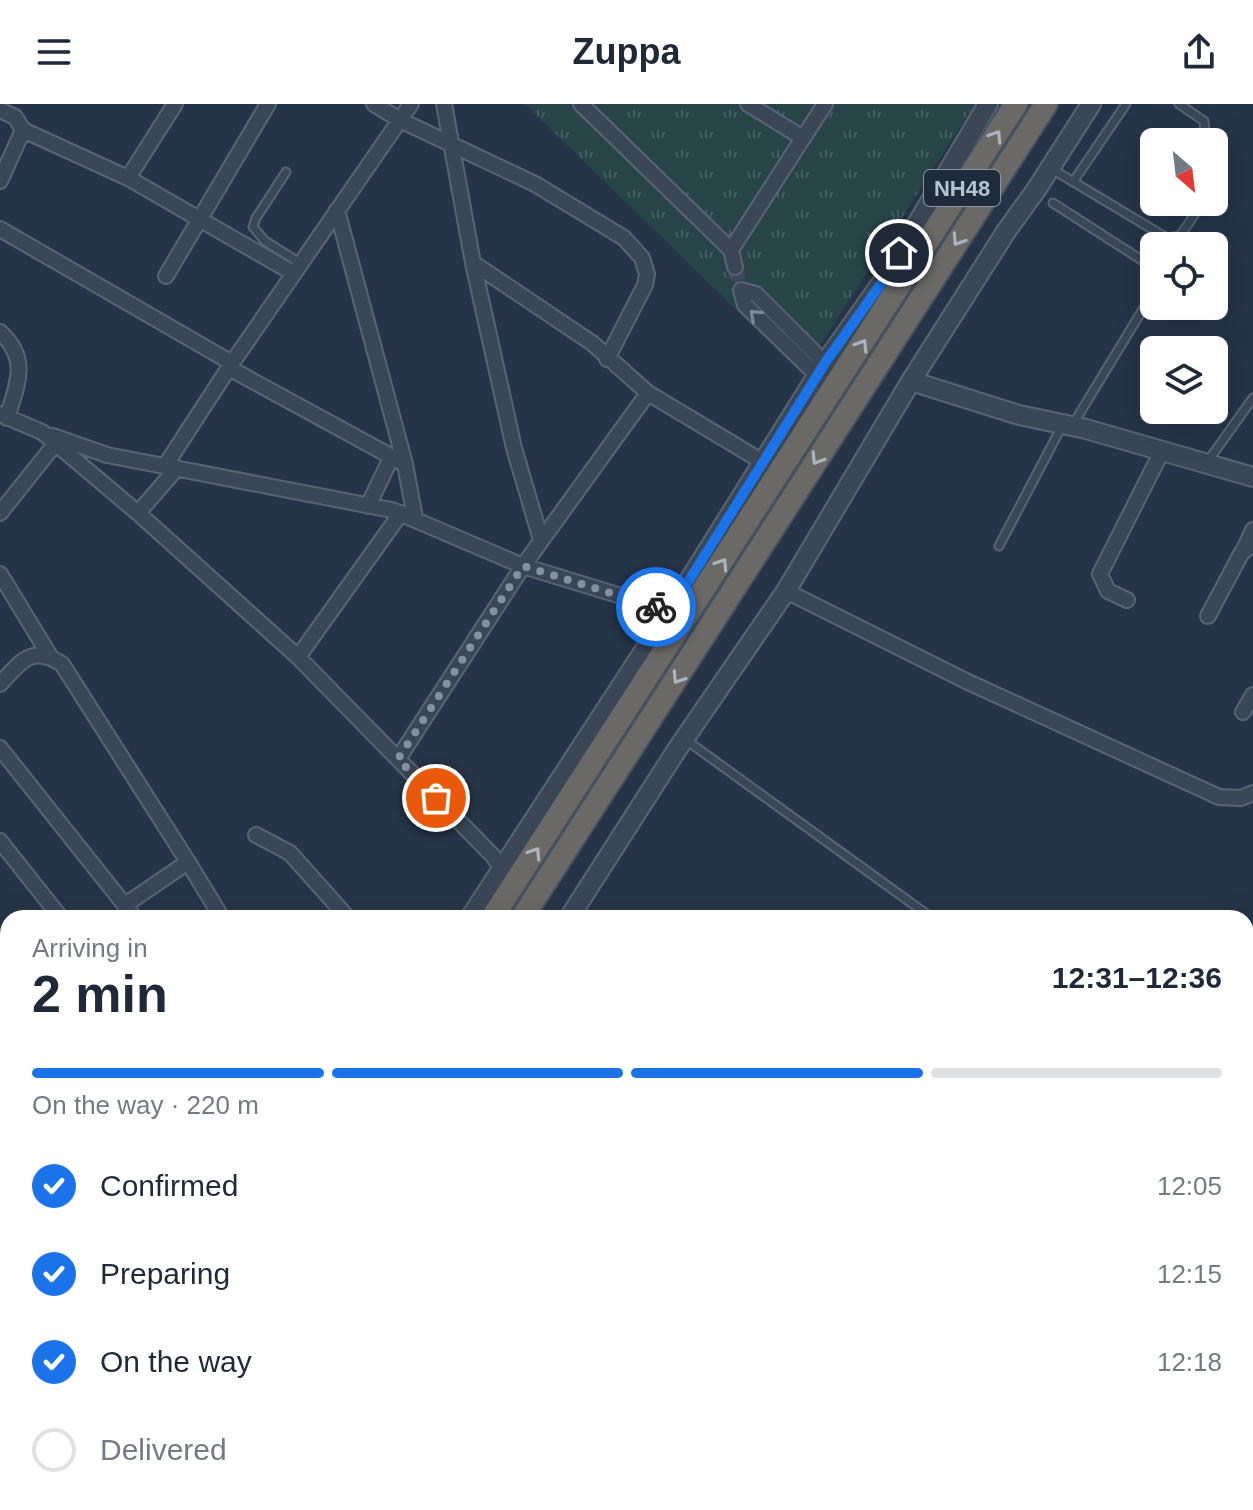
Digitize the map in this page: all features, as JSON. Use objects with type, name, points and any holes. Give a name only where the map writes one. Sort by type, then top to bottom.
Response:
[{"type":"highway","name":"NH48","points":[[497,910],[1016,104]]},
{"type":"highway","name":"NH48","points":[[527,910],[1046,104]]},
{"type":"street","points":[[128,178],[175,104]]},
{"type":"street","points":[[166,276],[268,104]]},
{"type":"street","points":[[374,104],[400,120],[535,184],[624,238],[642,258],[647,274],[645,285],[607,359]]},
{"type":"street","points":[[138,513],[171,467],[230,365],[411,104]]},
{"type":"street","points":[[444,104],[473,263],[514,448],[541,540]]},
{"type":"street","points":[[581,104],[731,250],[735,267]]},
{"type":"street","points":[[748,104],[803,138]]},
{"type":"street","points":[[731,250],[825,104]]},
{"type":"street","points":[[475,910],[670,611],[821,369],[885,278],[988,104]]},
{"type":"street","points":[[574,910],[684,739],[786,591],[911,381],[1091,104]]},
{"type":"street","points":[[0,110],[15,117],[23,130],[128,178],[199,219],[297,268]]},
{"type":"street","points":[[0,181],[23,130]]},
{"type":"street","points":[[298,657],[408,516],[398,461],[337,210]]},
{"type":"street","points":[[0,229],[398,461]]},
{"type":"street","points":[[473,263],[592,343],[648,393],[763,462]]},
{"type":"street","points":[[741,290],[756,294],[821,369],[745,305],[741,290]]},
{"type":"street","points":[[0,332],[10,341],[20,374],[4,416],[42,432],[107,455],[408,516],[523,566],[670,611]]},
{"type":"street","points":[[911,381],[1019,415],[1067,425],[1253,477]]},
{"type":"street","points":[[398,759],[523,566],[648,393]]},
{"type":"street","points":[[42,432],[138,513],[298,657],[493,856],[502,869]]},
{"type":"street","points":[[0,513],[55,444]]},
{"type":"street","points":[[1127,600],[1108,591],[1100,574],[1162,451]]},
{"type":"street","points":[[368,506],[398,461]]},
{"type":"street","points":[[1208,616],[1248,548],[1253,530]]},
{"type":"street","points":[[1,579],[50,656]]},
{"type":"street","points":[[786,591],[966,681],[1219,797],[1241,798],[1253,793]]},
{"type":"street","points":[[0,684],[25,659],[40,654],[62,664],[217,910]]},
{"type":"street","points":[[1243,712],[1253,695]]},
{"type":"street","points":[[0,748],[129,910]]},
{"type":"street","points":[[256,835],[290,853],[341,910]]},
{"type":"street","points":[[0,841],[55,910]]},
{"type":"street","points":[[125,905],[188,862]]},
{"type":"lane","points":[[1073,182],[1126,104]]},
{"type":"lane","points":[[1179,104],[1204,121],[1205,128]]},
{"type":"lane","points":[[1050,168],[1167,238],[1180,236],[1194,216]]},
{"type":"lane","points":[[286,172],[253,227],[297,268]]},
{"type":"lane","points":[[1053,203],[1140,259]]},
{"type":"lane","points":[[999,546],[1067,425],[1140,313]]},
{"type":"lane","points":[[1206,464],[1253,398]]},
{"type":"lane","points":[[684,739],[921,910]]},
{"type":"green space","points":[[525,104],[975,104],[802,374]]},
{"type":"tunnel","points":[[735,267],[741,290]]},
{"type":"way so far","points":[[436,798],[398,759],[523,566],[656,607]]},
{"type":"route","points":[[656,607],[670,611],[825,363],[899,253]]}]
